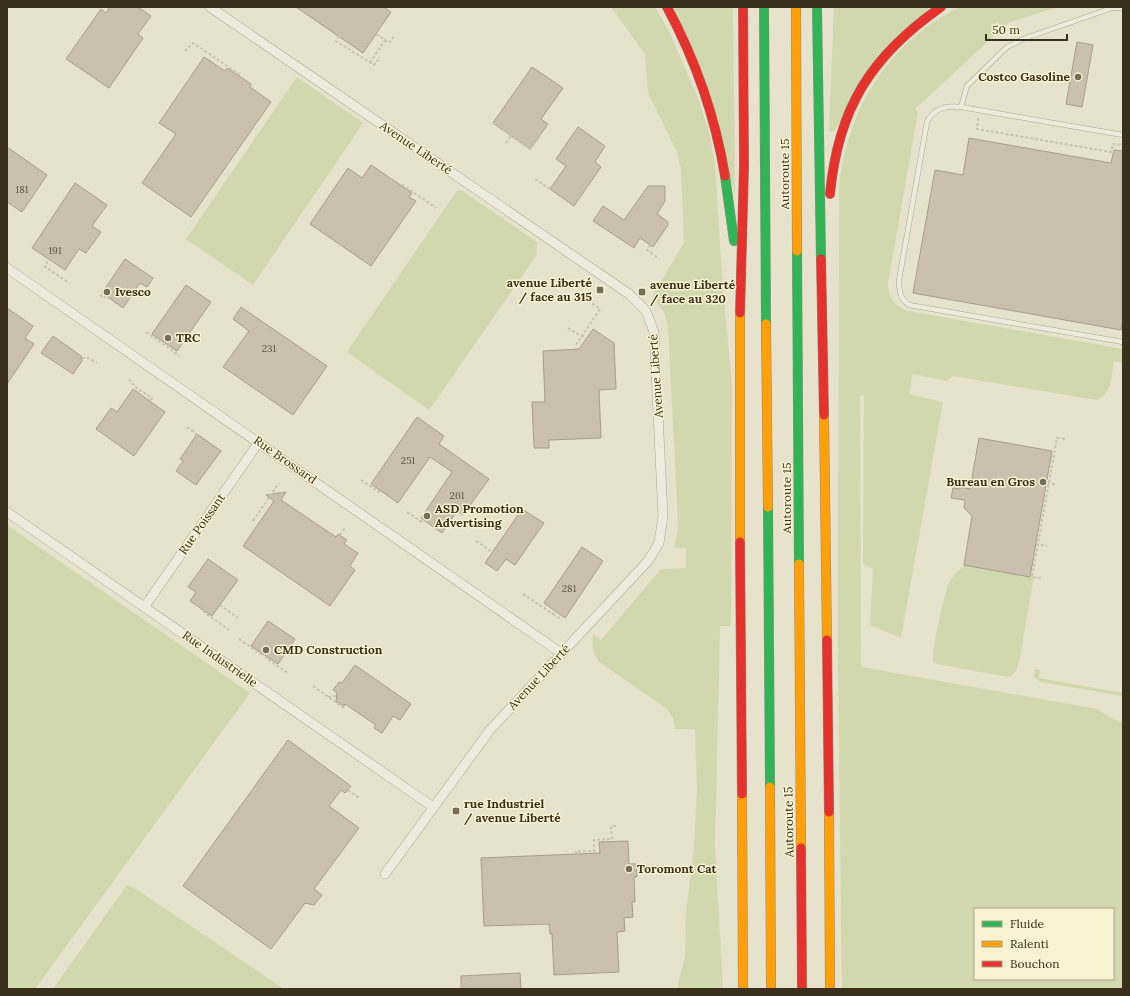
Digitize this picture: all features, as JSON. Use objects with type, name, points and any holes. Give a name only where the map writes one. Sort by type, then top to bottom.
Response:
[{"type":"highway","points":[[667,7],[694,62],[705,89],[716,128],[740,276]]},
{"type":"highway","points":[[743,7],[744,196],[740,276],[743,989]]},
{"type":"highway","name":"Autoroute 15","points":[[764,7],[771,989]]},
{"type":"highway","name":"Autoroute 15","points":[[796,7],[802,989]]},
{"type":"highway","points":[[817,7],[819,47],[827,633],[830,989]]},
{"type":"highway","points":[[819,47],[822,7]]},
{"type":"highway","points":[[823,418],[830,188],[836,143],[854,99],[878,63],[910,29],[941,7]]},
{"type":"street","name":"Avenue Liberté","points":[[210,7],[629,294],[641,305],[649,317],[655,341],[663,516],[662,534],[655,551],[648,561],[490,730],[385,874]]},
{"type":"street","name":"Rue Brossard","points":[[7,268],[561,653]]},
{"type":"street","name":"Rue Poissant","points":[[145,606],[258,442]]},
{"type":"street","name":"Rue Industrielle","points":[[7,512],[434,806]]},
{"type":"lane","points":[[961,107],[967,86],[1004,49],[1012,44],[1112,8],[1123,8]]},
{"type":"lane","points":[[1123,135],[961,107],[943,108],[933,113],[927,122],[899,280],[900,293],[909,305],[1123,342]]},
{"type":"path","points":[[376,34],[390,43],[395,35]]},
{"type":"path","points":[[339,36],[336,40],[370,63],[374,65],[380,57]]},
{"type":"path","points":[[370,63],[385,40]]},
{"type":"path","points":[[185,51],[193,43],[239,74],[238,76]]},
{"type":"path","points":[[978,118],[977,129],[1111,152],[1113,144],[1123,145]]},
{"type":"path","points":[[493,123],[530,149],[540,136]]},
{"type":"path","points":[[506,143],[511,136]]},
{"type":"path","points":[[535,179],[552,190]]},
{"type":"path","points":[[402,186],[403,185],[436,208]]},
{"type":"path","points":[[650,245],[647,250],[657,257]]},
{"type":"path","points":[[49,259],[45,265],[68,283]]},
{"type":"path","points":[[100,294],[104,298],[106,296]]},
{"type":"path","points":[[576,345],[600,309],[586,299]]},
{"type":"path","points":[[568,328],[586,339]]},
{"type":"path","points":[[146,332],[180,356]]},
{"type":"path","points":[[82,358],[88,358],[97,362]]},
{"type":"path","points":[[129,379],[135,387],[152,398],[150,401]]},
{"type":"path","points":[[186,427],[199,436]]},
{"type":"path","points":[[1041,578],[1032,577],[1037,544],[1057,438],[1066,439]]},
{"type":"path","points":[[361,480],[379,492],[380,490]]},
{"type":"path","points":[[253,520],[279,483]]},
{"type":"path","points":[[1048,483],[1058,485]]},
{"type":"path","points":[[272,492],[276,493]]},
{"type":"path","points":[[408,512],[422,522],[424,520]]},
{"type":"path","points":[[340,535],[344,528]]},
{"type":"path","points":[[476,541],[491,551]]},
{"type":"path","points":[[1037,544],[1047,546]]},
{"type":"path","points":[[523,594],[562,620]]},
{"type":"path","points":[[220,605],[238,618]]},
{"type":"path","points":[[205,611],[204,612],[229,630]]},
{"type":"path","points":[[239,639],[263,654]]},
{"type":"path","points":[[267,656],[266,658],[288,673]]},
{"type":"path","points":[[313,686],[344,708]]},
{"type":"path","points":[[328,697],[336,696]]},
{"type":"path","points":[[348,790],[359,798]]},
{"type":"path","points":[[576,854],[576,851],[594,850],[594,840],[612,839],[611,826],[618,826]]},
{"type":"path","points":[[636,867],[659,866]]},
{"type":"green space","points":[[611,7],[655,7],[668,29],[698,98],[709,132],[715,164],[723,292],[732,383],[731,626],[720,626],[715,846],[723,989],[677,989],[685,956],[686,911],[694,848],[697,788],[695,729],[675,729],[673,718],[667,709],[599,662],[593,649],[593,634],[601,640],[661,569],[686,568],[686,548],[674,548],[678,529],[668,327],[665,314],[652,296],[684,243],[681,169],[677,152],[648,93],[645,54]]},
{"type":"green space","points":[[674,7],[733,7],[735,194]]},
{"type":"green space","points":[[834,7],[930,7],[834,131],[829,132]]},
{"type":"green space","points":[[960,7],[1057,7],[1008,23],[915,109],[918,112],[888,283],[891,297],[896,304],[908,311],[1123,349],[1123,363],[1114,361],[1108,390],[1101,398],[1096,400],[953,376],[947,381],[913,374],[909,394],[943,402],[901,638],[870,625],[873,569],[863,564],[864,396],[860,395],[861,667],[1097,709],[1115,720],[1123,722],[1123,989],[842,989],[838,670],[839,189],[843,160],[861,106],[875,82],[892,59],[912,39],[934,22]]},
{"type":"green space","points":[[297,77],[363,123],[253,285],[186,239]]},
{"type":"green space","points":[[461,190],[537,242],[536,256],[429,410],[347,352],[456,192]]},
{"type":"green space","points":[[7,525],[250,693],[35,989],[7,989]]},
{"type":"green space","points":[[964,565],[1034,577],[1020,657],[1017,669],[1011,676],[1008,677],[933,662],[936,634],[948,585],[952,577]]},
{"type":"green space","points":[[1035,669],[1040,670],[1039,678],[1123,693],[1123,696],[1041,682],[1034,677]]},
{"type":"green space","points":[[127,885],[136,889],[281,987],[281,989],[53,989]]},
{"type":"building","points":[[110,7],[138,7],[151,16],[138,34],[143,38],[109,88],[66,59],[101,9],[106,13]]},
{"type":"building","points":[[296,7],[384,7],[391,12],[363,53]]},
{"type":"building","points":[[1077,42],[1093,45],[1082,107],[1066,104]]},
{"type":"building","points":[[204,57],[225,71],[227,68],[251,84],[250,87],[271,102],[191,217],[142,183],[176,134],[159,123]]},
{"type":"building","points":[[532,67],[563,88],[541,119],[548,124],[530,149],[493,123]]},
{"type":"building","points":[[578,127],[605,146],[595,162],[601,167],[574,206],[550,189],[566,166],[556,159]]},
{"type":"building","points":[[969,138],[1111,163],[1114,150],[1123,151],[1123,318],[1121,330],[913,293],[935,170],[963,175]]},
{"type":"building","points":[[7,147],[47,175],[22,212],[7,202]]},
{"type":"building","points":[[371,165],[412,193],[409,197],[416,201],[371,266],[310,224],[348,168],[362,178]]},
{"type":"building","points":[[75,183],[107,205],[92,226],[101,232],[86,253],[79,249],[65,270],[32,248]]},
{"type":"building","points":[[648,186],[665,186],[665,201],[657,214],[667,221],[668,225],[653,247],[640,238],[634,248],[593,221],[603,206],[624,220]]},
{"type":"building","points":[[125,259],[153,278],[147,287],[140,283],[123,308],[102,293]]},
{"type":"building","points":[[186,285],[211,302],[177,351],[152,334]]},
{"type":"building","points":[[241,307],[327,366],[293,415],[223,367],[249,331],[233,319]]},
{"type":"building","points":[[7,308],[33,326],[25,338],[34,344],[7,384]]},
{"type":"building","points":[[593,329],[614,343],[616,389],[599,390],[601,438],[549,440],[549,448],[534,448],[532,402],[545,402],[543,351],[579,349]]},
{"type":"building","points":[[53,336],[81,356],[82,361],[73,374],[41,353]]},
{"type":"building","points":[[133,389],[165,412],[134,456],[96,429],[111,408],[117,412]]},
{"type":"building","points":[[417,417],[444,436],[439,444],[489,479],[463,515],[457,511],[442,533],[421,518],[452,472],[430,457],[398,503],[371,484]]},
{"type":"building","points":[[197,434],[221,451],[196,485],[176,471],[183,461],[180,459]]},
{"type":"building","points":[[979,438],[1052,451],[1030,577],[964,565],[972,516],[964,508],[965,500],[951,498],[953,488],[960,489],[960,487],[970,489]]},
{"type":"building","points":[[286,492],[281,500],[336,537],[338,534],[347,540],[344,544],[358,553],[350,566],[355,570],[330,606],[243,546],[274,501],[266,495]]},
{"type":"building","points":[[522,509],[544,523],[515,565],[506,559],[497,571],[485,563]]},
{"type":"building","points":[[582,547],[603,561],[565,618],[544,603]]},
{"type":"building","points":[[208,559],[238,580],[212,616],[190,601],[196,592],[188,587]]},
{"type":"building","points":[[268,621],[295,639],[278,664],[251,646]]},
{"type":"building","points":[[355,665],[411,704],[400,720],[393,716],[382,733],[374,728],[376,725],[345,704],[344,706],[336,702],[337,693],[333,690],[339,682],[342,683]]},
{"type":"building","points":[[288,740],[351,786],[345,793],[341,790],[329,806],[359,828],[314,889],[322,895],[314,905],[305,903],[271,949],[183,886]]},
{"type":"building","points":[[628,841],[629,864],[636,864],[637,877],[634,877],[635,902],[632,902],[633,917],[624,918],[625,931],[617,932],[619,972],[554,975],[552,934],[550,934],[549,924],[484,926],[481,858],[600,853],[599,842]]},
{"type":"building","points":[[520,973],[521,989],[461,989],[461,976]]},
{"type":"traffic: fast","points":[[764,7],[766,324]]},
{"type":"traffic: fast","points":[[817,7],[821,259]]},
{"type":"traffic: fast","points":[[725,176],[734,241]]},
{"type":"traffic: fast","points":[[797,251],[799,564]]},
{"type":"traffic: fast","points":[[768,507],[770,787]]},
{"type":"traffic: slow","points":[[796,7],[797,251]]},
{"type":"traffic: slow","points":[[740,313],[740,542]]},
{"type":"traffic: slow","points":[[766,324],[768,507]]},
{"type":"traffic: slow","points":[[824,415],[827,640]]},
{"type":"traffic: slow","points":[[799,564],[801,848]]},
{"type":"traffic: slow","points":[[770,787],[771,989]]},
{"type":"traffic: slow","points":[[742,794],[743,989]]},
{"type":"traffic: slow","points":[[829,812],[830,989]]},
{"type":"traffic: jam","points":[[667,7],[687,48],[703,89],[716,131],[725,176]]},
{"type":"traffic: jam","points":[[740,313],[744,166],[743,7]]},
{"type":"traffic: jam","points":[[830,194],[834,163],[841,135],[850,110],[862,87],[877,65],[895,45],[916,26],[941,7]]},
{"type":"traffic: jam","points":[[821,259],[824,415]]},
{"type":"traffic: jam","points":[[740,542],[742,794]]},
{"type":"traffic: jam","points":[[827,640],[829,812]]},
{"type":"traffic: jam","points":[[801,848],[802,989]]},
{"type":"place","name":"Costco Gasoline","points":[[1078,77]]},
{"type":"place","name":"avenue Liberté / face au 315","points":[[600,290]]},
{"type":"place","name":"Ivesco","points":[[107,292]]},
{"type":"place","name":"avenue Liberté / face au 320","points":[[642,292]]},
{"type":"place","name":"TRC","points":[[168,338]]},
{"type":"place","name":"Bureau en Gros","points":[[1043,482]]},
{"type":"place","name":"ASD Promotion Advertising","points":[[427,516]]},
{"type":"place","name":"CMD Construction","points":[[266,650]]},
{"type":"place","name":"rue Industriel / avenue Liberté","points":[[456,811]]},
{"type":"place","name":"Toromont Cat","points":[[629,869]]}]
